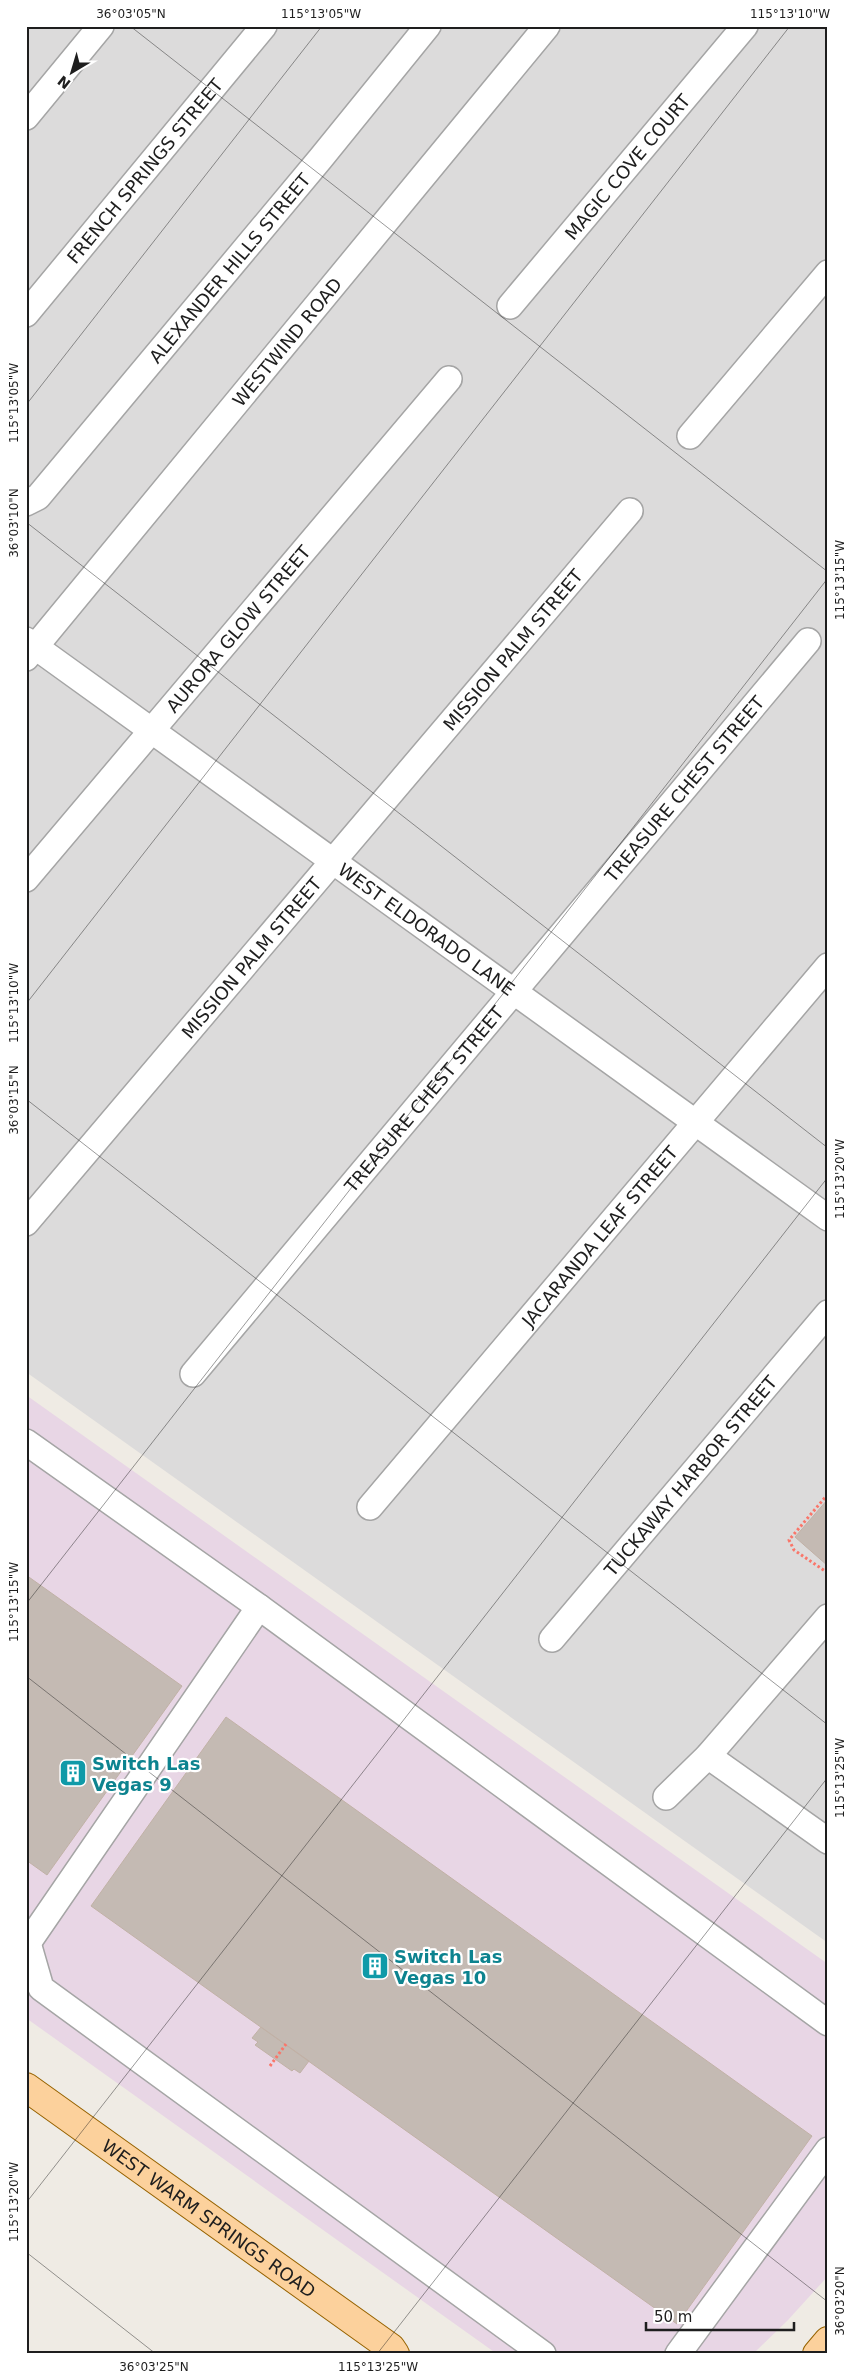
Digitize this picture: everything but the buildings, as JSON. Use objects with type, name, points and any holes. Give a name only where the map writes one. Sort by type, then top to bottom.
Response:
[{"type":"main road","name":"WEST WARM SPRINGS ROAD","points":[[26,2087],[399,2352]]},
{"type":"main road","points":[[817,2354],[828,2341]]},
{"type":"street","points":[[26,117],[101,26]]},
{"type":"street","name":"FRENCH SPRINGS STREET","points":[[26,314],[264,26]]},
{"type":"street","name":"ALEXANDER HILLS STREET","points":[[26,503],[38,497],[428,26]]},
{"type":"street","name":"WESTWIND ROAD","points":[[29,648],[547,26]]},
{"type":"street","name":"MAGIC COVE COURT","points":[[510,306],[745,26]]},
{"type":"street","points":[[690,436],[828,273]]},
{"type":"street","name":"AURORA GLOW STREET","points":[[26,879],[449,379]]},
{"type":"street","name":"MISSION PALM STREET","points":[[26,1223],[630,511]]},
{"type":"street","name":"TREASURE CHEST STREET","points":[[193,1374],[808,641]]},
{"type":"street","name":"WEST ELDORADO LANE","points":[[29,648],[152,730],[828,1218]]},
{"type":"street","name":"JACARANDA LEAF STREET","points":[[370,1507],[828,966]]},
{"type":"street","name":"TUCKAWAY HARBOR STREET","points":[[552,1638],[828,1313]]},
{"type":"street","points":[[26,1442],[259,1607],[828,2023]]},
{"type":"street","points":[[259,1607],[27,1943],[41,1988],[542,2354]]},
{"type":"street","points":[[666,1797],[708,1756],[823,1631]]},
{"type":"street","points":[[708,1756],[828,1841]]},
{"type":"street","points":[[678,2354],[828,2150]]},
{"type":"path","points":[[828,1494],[789,1540],[794,1550],[828,1573]]},
{"type":"path","points":[[270,2066],[286,2044]]},
{"type":"shaded area","points":[[26,26],[828,26],[828,1943],[26,1372]]},
{"type":"shaded area","points":[[26,1395],[828,1964],[828,2276],[788,2320],[753,2354],[497,2354],[26,2018]]},
{"type":"place","name":"Switch Las Vegas 9","points":[[73,1773]]},
{"type":"place","name":"Switch Las Vegas 10","points":[[375,1966]]}]
